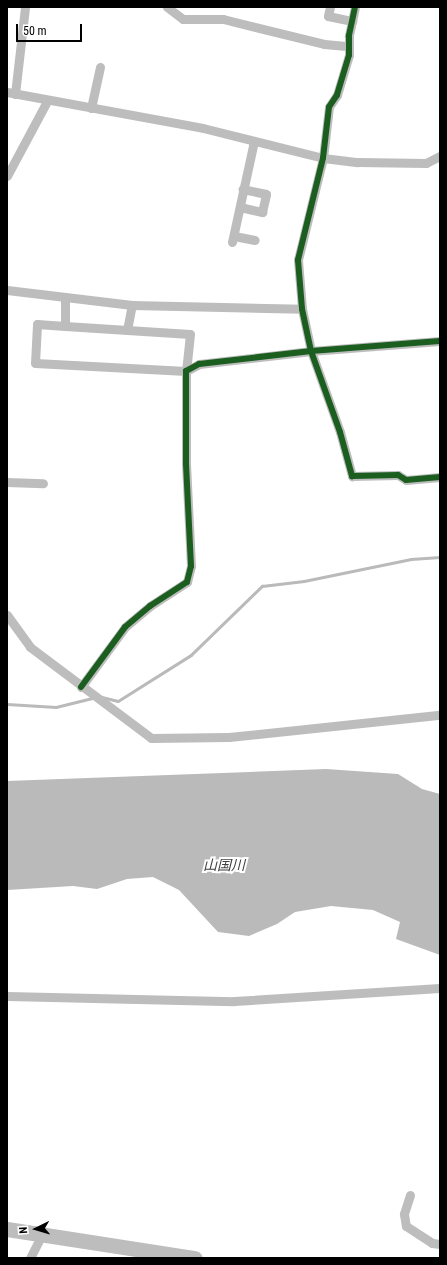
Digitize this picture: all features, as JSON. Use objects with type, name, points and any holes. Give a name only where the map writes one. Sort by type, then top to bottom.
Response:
[{"type":"main road","points":[[7,1229],[195,1258]]},
{"type":"street","points":[[25,7],[11,93],[203,128],[323,158],[358,162],[426,163],[440,156]]},
{"type":"street","points":[[167,7],[188,20],[223,19],[324,44],[349,46]]},
{"type":"street","points":[[330,7],[328,16],[352,21]]},
{"type":"street","points":[[356,7],[352,21],[349,55],[337,95],[329,107],[323,158],[298,260],[302,309],[311,351],[340,432],[352,476],[398,475],[406,480],[440,477]]},
{"type":"street","points":[[91,108],[100,67]]},
{"type":"street","points":[[7,176],[47,100]]},
{"type":"street","points":[[254,141],[233,239],[255,240]]},
{"type":"street","points":[[240,207],[262,212],[266,194],[243,189]]},
{"type":"street","points":[[7,290],[132,305],[302,309]]},
{"type":"street","points":[[64,326],[65,297]]},
{"type":"street","points":[[127,330],[132,305]]},
{"type":"street","points":[[81,687],[125,627],[150,606],[187,582],[191,566],[186,463],[186,371],[190,334],[37,324],[35,363],[186,371],[199,364],[311,351],[440,341]]},
{"type":"street","points":[[7,482],[43,483]]},
{"type":"street","points":[[7,615],[30,647],[81,687],[151,738],[229,737],[440,715]]},
{"type":"street","points":[[7,996],[234,1001],[440,988]]},
{"type":"street","points":[[410,1195],[404,1214],[406,1226],[432,1243],[440,1244]]},
{"type":"street","points":[[30,1258],[42,1234]]},
{"type":"water","name":"山国川","points":[[326,769],[398,774],[422,789],[440,794],[440,955],[396,939],[400,922],[373,910],[331,906],[295,912],[277,924],[249,936],[218,932],[179,890],[153,877],[127,879],[97,889],[73,886],[7,890],[7,781]]},
{"type":"waterway","points":[[102,697],[118,701],[191,655],[262,586],[304,581],[411,559],[440,557]]},
{"type":"waterway","points":[[7,704],[56,707],[93,698]]},
{"type":"cycle path","points":[[355,7],[349,36],[349,55],[337,95],[329,107],[323,158],[298,260],[302,309],[311,351],[340,432],[352,476],[398,475],[406,480],[440,477]]},
{"type":"cycle path","points":[[81,687],[125,627],[150,606],[187,582],[191,566],[186,463],[186,371],[199,364],[311,351],[440,341]]}]
